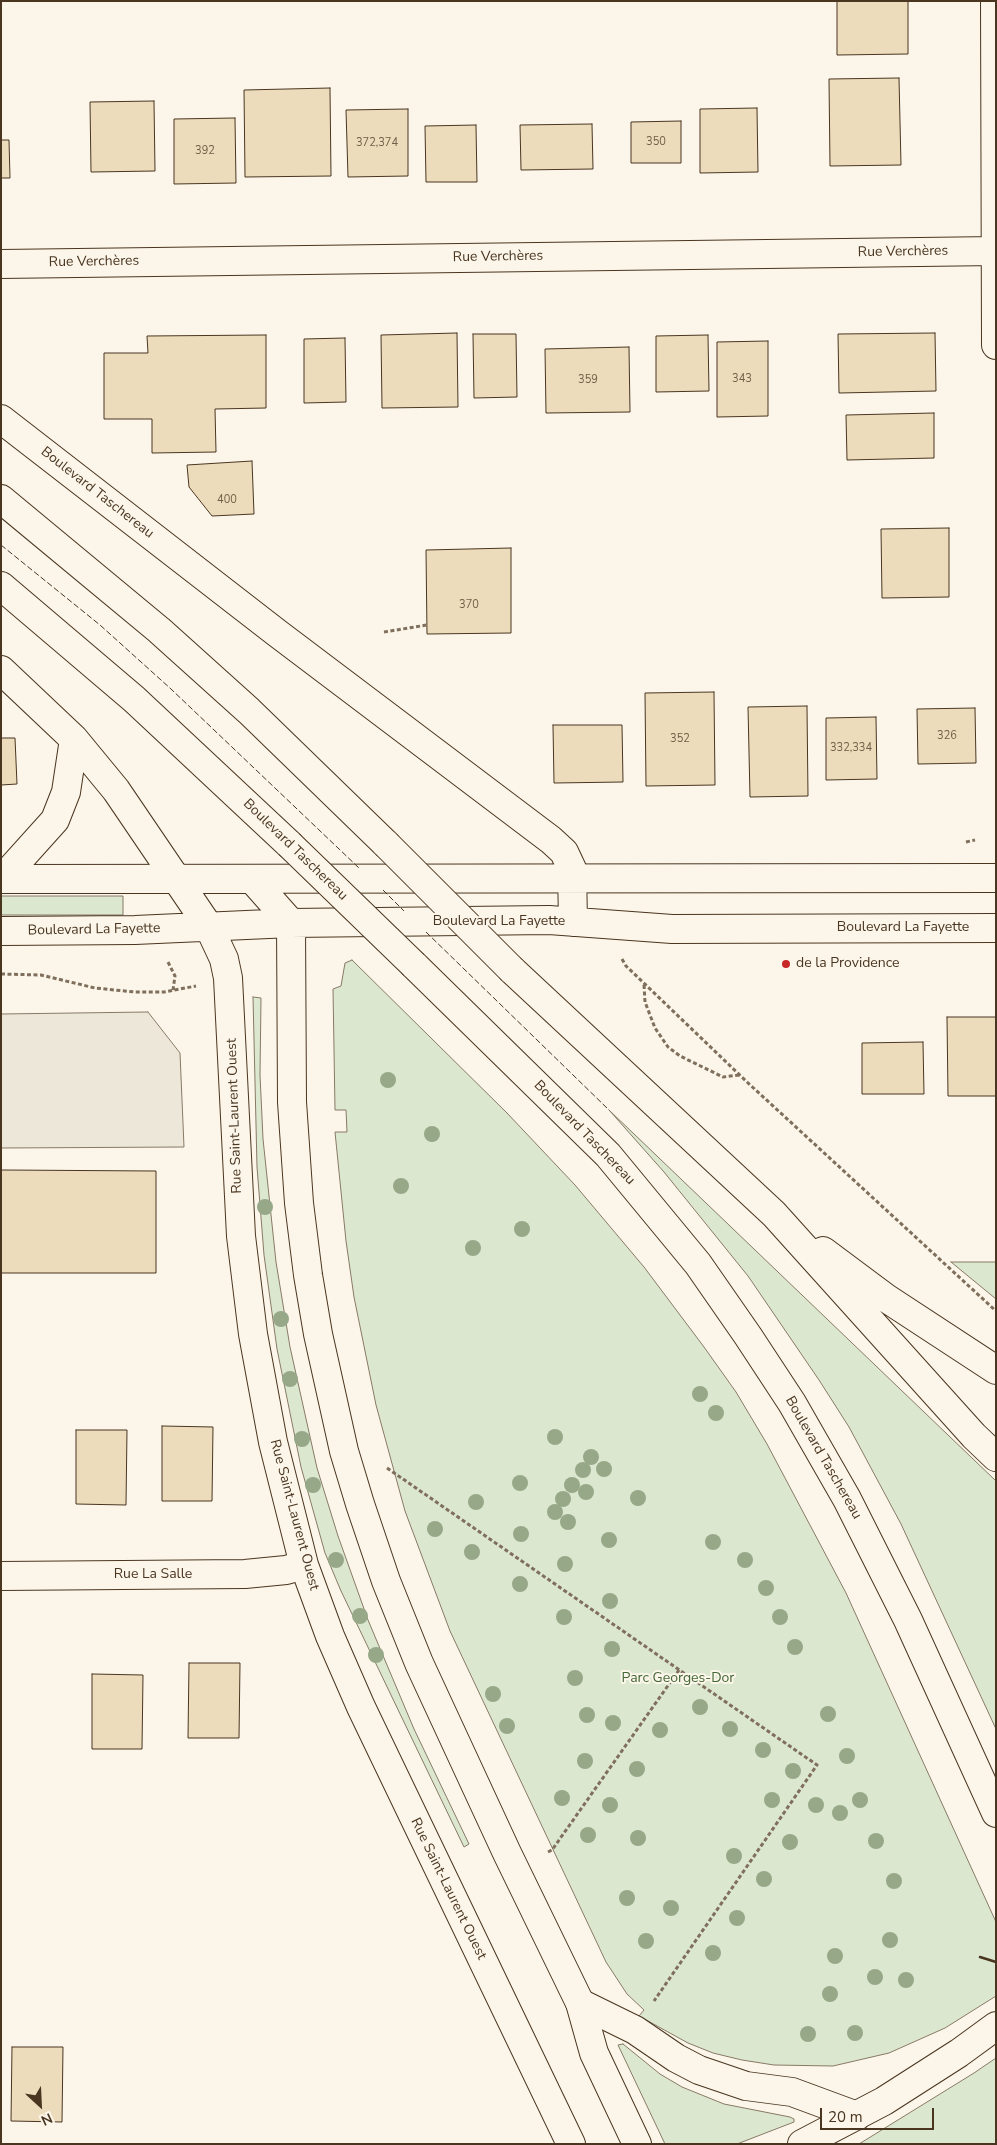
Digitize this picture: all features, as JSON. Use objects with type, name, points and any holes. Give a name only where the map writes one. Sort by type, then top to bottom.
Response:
[{"type":"main road","points":[[995,1],[996,345]]},
{"type":"main road","name":"Rue Verchères","points":[[1,264],[995,251]]},
{"type":"main road","name":"Boulevard Taschereau","points":[[1,419],[313,661],[542,833],[564,852],[573,877],[574,922]]},
{"type":"main road","points":[[1,499],[159,630],[249,711],[512,970],[774,1214],[974,1436],[996,1457]]},
{"type":"main road","name":"Boulevard Taschereau","points":[[1,586],[134,699],[289,844],[414,965],[608,1155],[698,1264],[792,1403],[866,1536],[916,1636],[996,1813]]},
{"type":"main road","points":[[1,670],[74,739],[116,790],[174,878]]},
{"type":"main road","points":[[2,879],[55,820],[66,792],[74,739]]},
{"type":"main road","name":"Rue Saint-Laurent Ouest","points":[[174,878],[209,927],[224,959],[228,978],[238,1196],[253,1334],[273,1442],[304,1565],[330,1636],[361,1707],[571,2144]]},
{"type":"main road","points":[[252,878],[291,923],[292,1102],[299,1203],[318,1334],[344,1451],[386,1581],[419,1663],[507,1853],[580,2004],[594,2052],[637,2144]]},
{"type":"main road","points":[[2,879],[996,878]]},
{"type":"main road","name":"Boulevard La Fayette","points":[[1,931],[209,927],[291,923],[574,922],[672,929],[996,928]]},
{"type":"main road","points":[[774,1214],[886,1298],[996,1370]]},
{"type":"main road","name":"Rue La Salle","points":[[1,1576],[245,1574],[286,1570],[304,1565]]},
{"type":"main road","points":[[580,2004],[635,2030],[676,2058],[699,2070],[746,2086],[792,2092],[857,2116]]},
{"type":"main road","points":[[802,2144],[857,2116],[922,2077],[996,2026]]},
{"type":"path","points":[[384,632],[426,624]]},
{"type":"path","points":[[626,966],[996,1311]]},
{"type":"path","points":[[1,974],[41,975],[111,991],[155,993],[173,990]]},
{"type":"path","points":[[644,984],[645,1002],[655,1028],[668,1047],[680,1056],[722,1077],[740,1074]]},
{"type":"path","points":[[387,1468],[817,1765],[650,2007]]},
{"type":"path","points":[[548,1852],[552,1850],[679,1670]]},
{"type":"green space","points":[[1,896],[123,896],[123,915],[1,915]]},
{"type":"green space","name":"Parc Georges-Dor","points":[[352,960],[507,1113],[575,1185],[644,1267],[704,1347],[736,1392],[767,1444],[846,1593],[996,1922],[996,1996],[945,2028],[889,2053],[833,2066],[774,2065],[742,2060],[713,2053],[688,2043],[639,2016],[644,2010],[627,1994],[606,1962],[450,1631],[405,1511],[376,1405],[354,1297],[346,1241],[335,1132],[347,1132],[346,1110],[335,1110],[333,989],[341,986],[345,963]]},
{"type":"green space","points":[[253,997],[261,998],[260,1075],[263,1139],[276,1262],[290,1347],[317,1468],[338,1536],[368,1620],[414,1729],[469,1844],[464,1847],[341,1591],[325,1553],[301,1467],[277,1349],[264,1255],[257,1167]]},
{"type":"green space","points":[[609,1110],[996,1481],[996,1729],[901,1524],[849,1427],[748,1276],[664,1172]]},
{"type":"green space","points":[[951,1262],[996,1262],[996,1299]]},
{"type":"green space","points":[[623,2044],[660,2074],[682,2087],[724,2104],[790,2117],[794,2119],[794,2122],[737,2144],[665,2144],[618,2045]]},
{"type":"green space","points":[[996,2058],[996,2144],[859,2144],[974,2073]]},
{"type":"shaded area","points":[[148,1012],[180,1053],[184,1147],[1,1148],[1,1014]]},
{"type":"building","points":[[837,1],[908,1],[908,54],[837,55]]},
{"type":"building","points":[[899,78],[901,165],[830,166],[829,79]]},
{"type":"building","points":[[330,88],[331,176],[245,177],[244,90]]},
{"type":"building","points":[[154,101],[155,171],[91,172],[90,102]]},
{"type":"building","points":[[757,108],[758,172],[700,173],[700,109]]},
{"type":"building","points":[[408,109],[408,176],[348,177],[346,110]]},
{"type":"building","points":[[235,118],[236,183],[174,184],[174,119]]},
{"type":"building","points":[[681,121],[681,163],[631,163],[631,122]]},
{"type":"building","points":[[592,124],[593,169],[521,170],[520,125]]},
{"type":"building","points":[[476,125],[477,182],[426,182],[425,126]]},
{"type":"building","points":[[1,140],[9,140],[10,178],[1,178]]},
{"type":"building","points":[[457,333],[458,407],[382,408],[381,335]]},
{"type":"building","points":[[935,333],[936,391],[839,393],[838,334]]},
{"type":"building","points":[[473,334],[516,334],[517,397],[474,398]]},
{"type":"building","points":[[266,335],[266,408],[215,409],[216,452],[152,453],[152,419],[104,419],[104,353],[148,353],[147,336]]},
{"type":"building","points":[[708,335],[709,391],[656,392],[656,336]]},
{"type":"building","points":[[345,338],[346,402],[304,403],[304,339]]},
{"type":"building","points":[[768,341],[768,416],[717,417],[717,342]]},
{"type":"building","points":[[629,347],[630,412],[546,413],[545,349]]},
{"type":"building","points":[[934,413],[934,458],[847,460],[846,415]]},
{"type":"building","points":[[252,461],[254,514],[212,516],[189,487],[187,465]]},
{"type":"building","points":[[949,528],[949,597],[882,598],[881,529]]},
{"type":"building","points":[[511,548],[511,633],[427,634],[426,550]]},
{"type":"building","points":[[714,692],[715,785],[646,786],[645,693]]},
{"type":"building","points":[[807,706],[808,796],[750,797],[748,707]]},
{"type":"building","points":[[975,708],[976,763],[918,764],[917,709]]},
{"type":"building","points":[[876,717],[877,779],[826,780],[826,718]]},
{"type":"building","points":[[553,725],[622,725],[623,782],[554,783]]},
{"type":"building","points":[[1,738],[15,738],[17,784],[1,785]]},
{"type":"building","points":[[947,1017],[996,1017],[996,1096],[948,1096]]},
{"type":"building","points":[[923,1042],[924,1094],[862,1094],[862,1043]]},
{"type":"building","points":[[1,1170],[156,1171],[156,1273],[1,1273]]},
{"type":"building","points":[[162,1426],[213,1427],[212,1501],[162,1501]]},
{"type":"building","points":[[76,1430],[127,1430],[126,1505],[76,1504]]},
{"type":"building","points":[[189,1663],[240,1663],[239,1738],[188,1738]]},
{"type":"building","points":[[92,1674],[143,1675],[142,1749],[92,1749]]},
{"type":"building","points":[[12,2047],[63,2047],[62,2122],[11,2121]]},
{"type":"fence","points":[[1,545],[100,625],[171,689],[359,868]]},
{"type":"fence","points":[[383,890],[404,911]]},
{"type":"fence","points":[[426,932],[609,1110]]},
{"type":"wall","points":[[980,1957],[996,1962]]},
{"type":"place","name":"de la Providence","points":[[786,964]]}]
